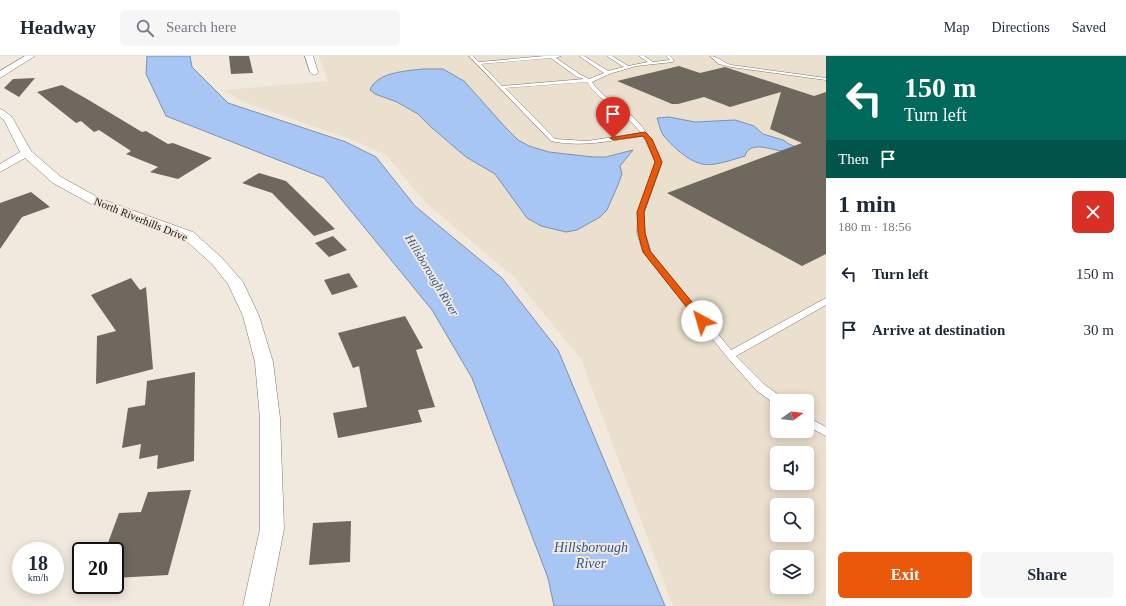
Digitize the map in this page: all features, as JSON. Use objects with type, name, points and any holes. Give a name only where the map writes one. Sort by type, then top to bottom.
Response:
[{"type":"street","points":[[0,75],[31,56]]},
{"type":"street","points":[[309,56],[314,72]]},
{"type":"street","name":"North Riverhills Drive","points":[[0,112],[8,119],[26,153],[57,180],[97,202],[188,235],[217,261],[236,282],[251,316],[264,362],[270,418],[272,529],[256,606]]},
{"type":"street","points":[[0,169],[26,153]]},
{"type":"lane","points":[[471,56],[553,140],[565,143],[582,142],[645,134]]},
{"type":"lane","points":[[478,63],[559,56]]},
{"type":"lane","points":[[581,56],[607,73]]},
{"type":"lane","points":[[609,56],[628,68]]},
{"type":"lane","points":[[641,56],[654,64]]},
{"type":"lane","points":[[668,56],[673,61],[628,68],[607,73],[589,81],[594,91],[633,120],[645,134],[649,139],[658,162],[641,212],[641,233],[647,252],[730,355],[761,388],[770,394]]},
{"type":"lane","points":[[712,56],[721,63],[730,66],[826,79]]},
{"type":"lane","points":[[552,57],[579,76],[593,80]]},
{"type":"lane","points":[[502,87],[593,80]]},
{"type":"lane","points":[[730,355],[826,301]]},
{"type":"lane","points":[[814,425],[826,432]]},
{"type":"shaded area","points":[[319,56],[826,56],[826,606],[673,606],[581,359],[513,276],[425,202],[386,155],[355,141],[241,101],[225,90],[328,81]]},
{"type":"water","name":"Hillsborough River","points":[[147,56],[190,56],[192,67],[228,103],[346,142],[376,157],[415,206],[502,278],[558,350],[665,606],[554,606],[548,578],[472,378],[432,310],[324,178],[166,116],[146,74]]},
{"type":"water","points":[[423,69],[443,69],[464,81],[518,140],[529,146],[549,152],[593,157],[606,157],[633,150],[620,166],[622,174],[607,210],[600,217],[577,230],[566,232],[541,226],[527,218],[495,174],[466,157],[418,114],[397,102],[375,94],[370,90],[373,84],[385,76]]},
{"type":"water","points":[[669,117],[695,122],[735,120],[754,126],[763,134],[783,140],[805,151],[782,151],[756,147],[747,151],[745,156],[718,164],[702,164],[691,160],[671,144],[663,135],[657,118]]},
{"type":"building","points":[[229,56],[249,56],[253,73],[231,74]]},
{"type":"building","points":[[679,66],[700,73],[725,67],[814,96],[826,92],[826,254],[802,266],[667,193],[802,143],[770,129],[781,92],[730,107],[704,97],[678,104],[672,104],[617,81]]},
{"type":"building","points":[[35,78],[19,97],[4,88],[13,79]]},
{"type":"building","points":[[62,85],[142,132],[146,131],[168,144],[173,143],[212,158],[178,179],[150,172],[158,167],[126,154],[131,151],[99,130],[94,132],[81,121],[76,123],[37,92]]},
{"type":"building","points":[[259,173],[286,181],[335,229],[314,236],[272,193],[242,183]]},
{"type":"building","points":[[31,192],[50,207],[22,217],[0,249],[0,203]]},
{"type":"building","points":[[333,236],[347,250],[329,257],[315,243]]},
{"type":"building","points":[[349,273],[358,287],[332,295],[324,280]]},
{"type":"building","points":[[131,278],[140,290],[146,287],[153,369],[96,384],[97,336],[116,331],[91,295]]},
{"type":"building","points":[[405,316],[423,348],[416,350],[435,407],[418,410],[422,422],[338,438],[333,413],[367,407],[359,366],[353,368],[338,333]]},
{"type":"building","points":[[195,372],[194,461],[157,469],[158,455],[139,459],[141,444],[122,448],[128,408],[145,405],[147,381]]},
{"type":"building","points":[[191,490],[168,575],[124,577],[124,542],[108,542],[119,513],[141,512],[148,492]]},
{"type":"building","points":[[351,521],[350,562],[309,565],[313,523]]},
{"type":"route","points":[[613,138],[645,134],[649,139],[658,162],[641,212],[641,233],[647,252],[702,321]]}]
